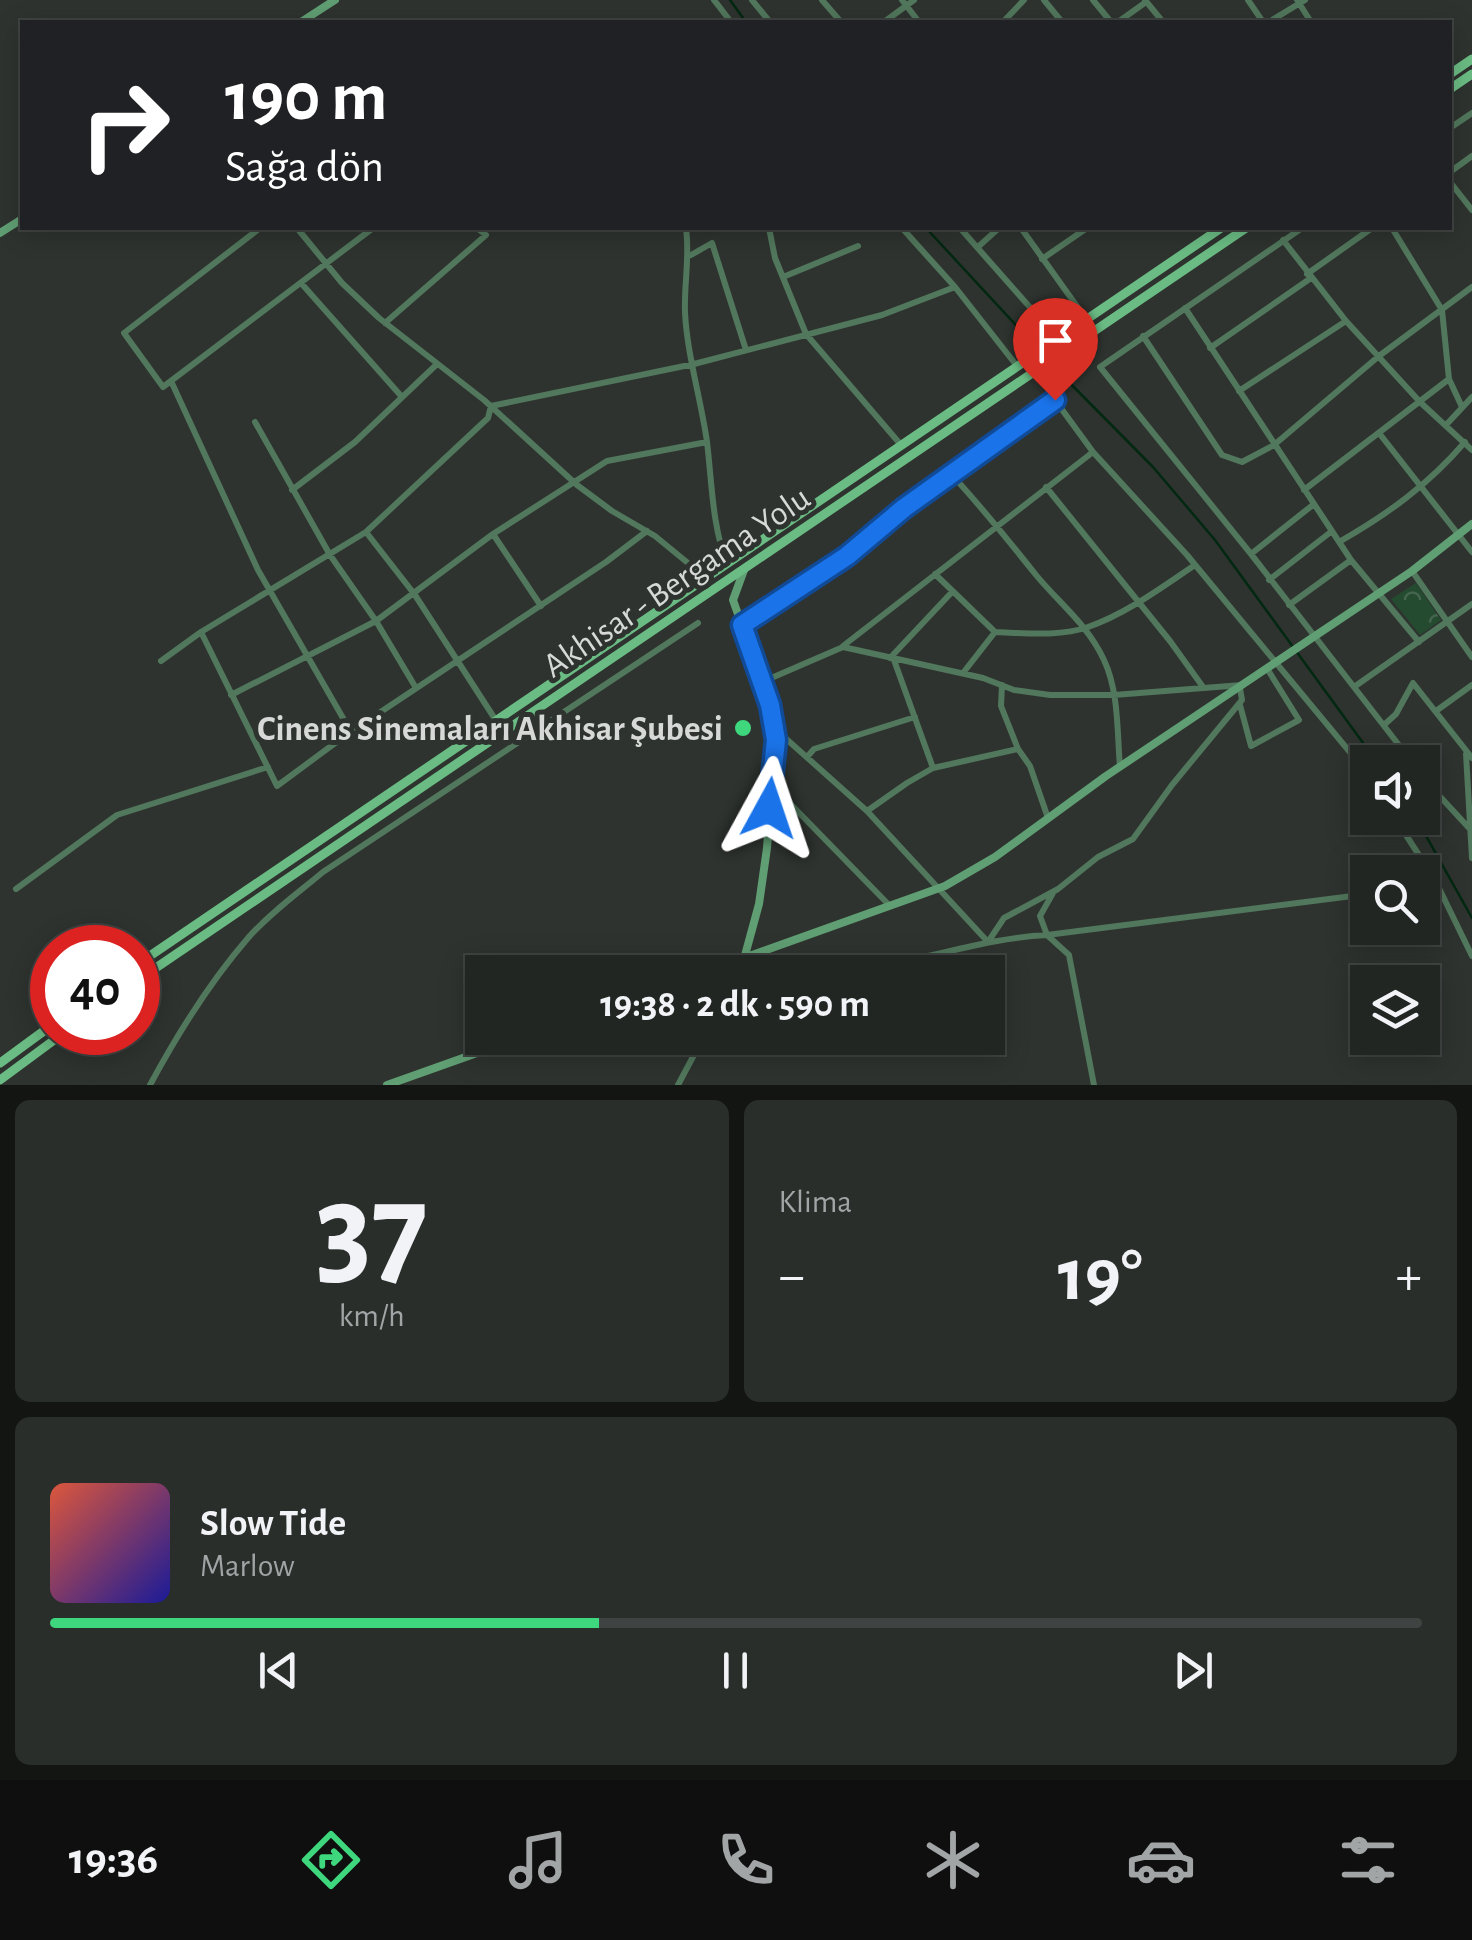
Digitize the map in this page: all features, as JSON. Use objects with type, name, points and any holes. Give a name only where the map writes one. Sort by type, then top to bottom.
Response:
[{"type":"main road","name":"Akhisar - Bergama Yolu","points":[[160,949],[1216,230]]},
{"type":"main road","name":"Akhisar - Bergama Yolu","points":[[160,965],[1243,230]]},
{"type":"main road","points":[[0,1063],[30,1041]]},
{"type":"main road","points":[[0,1080],[34,1055]]},
{"type":"street","points":[[304,20],[336,0]]},
{"type":"street","points":[[714,0],[729,20]]},
{"type":"street","points":[[752,0],[768,20]]},
{"type":"street","points":[[822,0],[839,20]]},
{"type":"street","points":[[904,3],[914,0]]},
{"type":"street","points":[[1009,20],[1024,0]]},
{"type":"street","points":[[1044,0],[1060,20]]},
{"type":"street","points":[[1093,0],[1113,20]]},
{"type":"street","points":[[1248,0],[1264,20]]},
{"type":"street","points":[[1118,20],[1145,1]]},
{"type":"street","points":[[1269,20],[1300,1]]},
{"type":"street","points":[[1452,185],[1472,210]]},
{"type":"street","points":[[257,230],[124,334],[163,387],[370,230]]},
{"type":"street","points":[[298,230],[342,284],[386,324],[491,406],[574,483],[683,556],[706,577]]},
{"type":"street","points":[[386,324],[486,235],[480,230]]},
{"type":"street","points":[[686,230],[691,255],[685,280],[685,318],[707,442],[719,545],[727,564]]},
{"type":"street","points":[[770,230],[806,334],[901,445]]},
{"type":"street","points":[[904,230],[1021,363]]},
{"type":"street","points":[[962,230],[1058,338]]},
{"type":"street","points":[[979,246],[996,230]]},
{"type":"street","points":[[1022,230],[1086,319]]},
{"type":"street","points":[[1042,259],[1085,230]]},
{"type":"street","points":[[1299,230],[1100,366],[1399,745]]},
{"type":"street","points":[[1210,348],[1369,230]]},
{"type":"street","points":[[1393,230],[1442,310],[1449,379],[1462,407]]},
{"type":"street","points":[[1283,240],[1346,321],[1420,402],[1472,450]]},
{"type":"street","points":[[691,255],[712,243],[746,350]]},
{"type":"street","points":[[783,277],[858,246]]},
{"type":"street","points":[[301,283],[402,397]]},
{"type":"street","points":[[491,406],[694,364],[882,315],[955,287]]},
{"type":"street","points":[[1143,336],[1222,455],[1242,462],[1274,444],[1379,356],[1472,287]]},
{"type":"street","points":[[1184,308],[1351,560],[1419,642]]},
{"type":"street","points":[[1238,391],[1346,321]]},
{"type":"street","points":[[292,490],[355,442],[436,364]]},
{"type":"street","points":[[1304,490],[1449,379]]},
{"type":"street","points":[[171,381],[226,507],[352,732]]},
{"type":"street","points":[[1446,425],[1472,397]]},
{"type":"street","points":[[742,625],[847,556],[951,474],[1055,400],[1092,452],[1196,564],[1350,753]]},
{"type":"street","points":[[161,661],[201,632],[366,532],[488,418],[491,406]]},
{"type":"street","points":[[255,422],[330,555],[416,688]]},
{"type":"street","points":[[1379,433],[1472,552]]},
{"type":"street","points":[[231,695],[376,622],[494,534],[607,461],[707,442]]},
{"type":"street","points":[[1339,542],[1424,487],[1465,442]]},
{"type":"street","points":[[762,682],[842,647],[1092,452]]},
{"type":"street","points":[[951,474],[1038,578],[1086,628],[1105,662],[1114,695],[1120,767]]},
{"type":"street","points":[[1046,486],[1204,688]]},
{"type":"street","points":[[1251,554],[1314,504]]},
{"type":"street","points":[[755,955],[937,888],[996,856],[1120,767],[1412,571],[1472,524]]},
{"type":"street","points":[[201,632],[278,786],[647,531]]},
{"type":"street","points":[[366,532],[415,595],[495,719]]},
{"type":"street","points":[[1269,580],[1332,532]]},
{"type":"street","points":[[494,534],[541,606]]},
{"type":"street","points":[[1289,605],[1351,560]]},
{"type":"street","points":[[934,574],[995,632],[1086,628],[1138,602],[1196,564]]},
{"type":"street","points":[[744,569],[733,600],[762,682],[776,740],[765,867],[745,955]]},
{"type":"street","points":[[1412,571],[1472,657]]},
{"type":"street","points":[[710,592],[733,600]]},
{"type":"street","points":[[891,659],[952,592]]},
{"type":"street","points":[[1354,687],[1472,604]]},
{"type":"street","points":[[150,1085],[173,1039],[249,936],[298,893],[374,837],[698,623]]},
{"type":"street","points":[[962,674],[995,632]]},
{"type":"street","points":[[842,647],[1050,696],[1242,687]]},
{"type":"street","points":[[891,659],[933,768]]},
{"type":"street","points":[[1239,704],[1251,746],[1299,720],[1275,665]]},
{"type":"street","points":[[1384,725],[1396,714],[1414,683],[1469,754],[1472,858]]},
{"type":"street","points":[[1002,685],[1000,706],[1018,749],[1030,766],[1048,818]]},
{"type":"street","points":[[1436,711],[1472,685]]},
{"type":"street","points":[[988,942],[1004,918],[1054,891],[1098,858],[1133,839],[1242,700],[1242,687]]},
{"type":"street","points":[[807,757],[814,749],[915,718]]},
{"type":"street","points":[[774,727],[868,811],[988,942]]},
{"type":"street","points":[[868,811],[906,782],[933,768],[1018,749]]},
{"type":"street","points":[[16,889],[117,814],[268,767]]},
{"type":"street","points":[[770,784],[890,906]]},
{"type":"street","points":[[1440,797],[1470,829]]},
{"type":"street","points":[[1440,890],[1472,956]]},
{"type":"street","points":[[1054,891],[1040,916],[1048,935],[1062,945],[1068,956],[1094,1085]]},
{"type":"street","points":[[924,955],[1004,937],[1048,935],[1350,896]]},
{"type":"street","points":[[387,1085],[471,1055]]},
{"type":"street","points":[[678,1085],[693,1055]]},
{"type":"green space","points":[[1416,583],[1441,620],[1420,635],[1391,599]]},
{"type":"waterway","points":[[730,0],[745,20]]},
{"type":"waterway","points":[[928,230],[1037,348]]},
{"type":"waterway","points":[[1052,365],[1153,467],[1215,540],[1365,745]]},
{"type":"waterway","points":[[1426,835],[1472,918]]},
{"type":"place","name":"Cinens Sinemaları Akhisar Şubesi","points":[[743,728]]},
{"type":"route","points":[[769,808],[776,740],[770,705],[742,625],[847,556],[904,508],[1055,400]]}]
